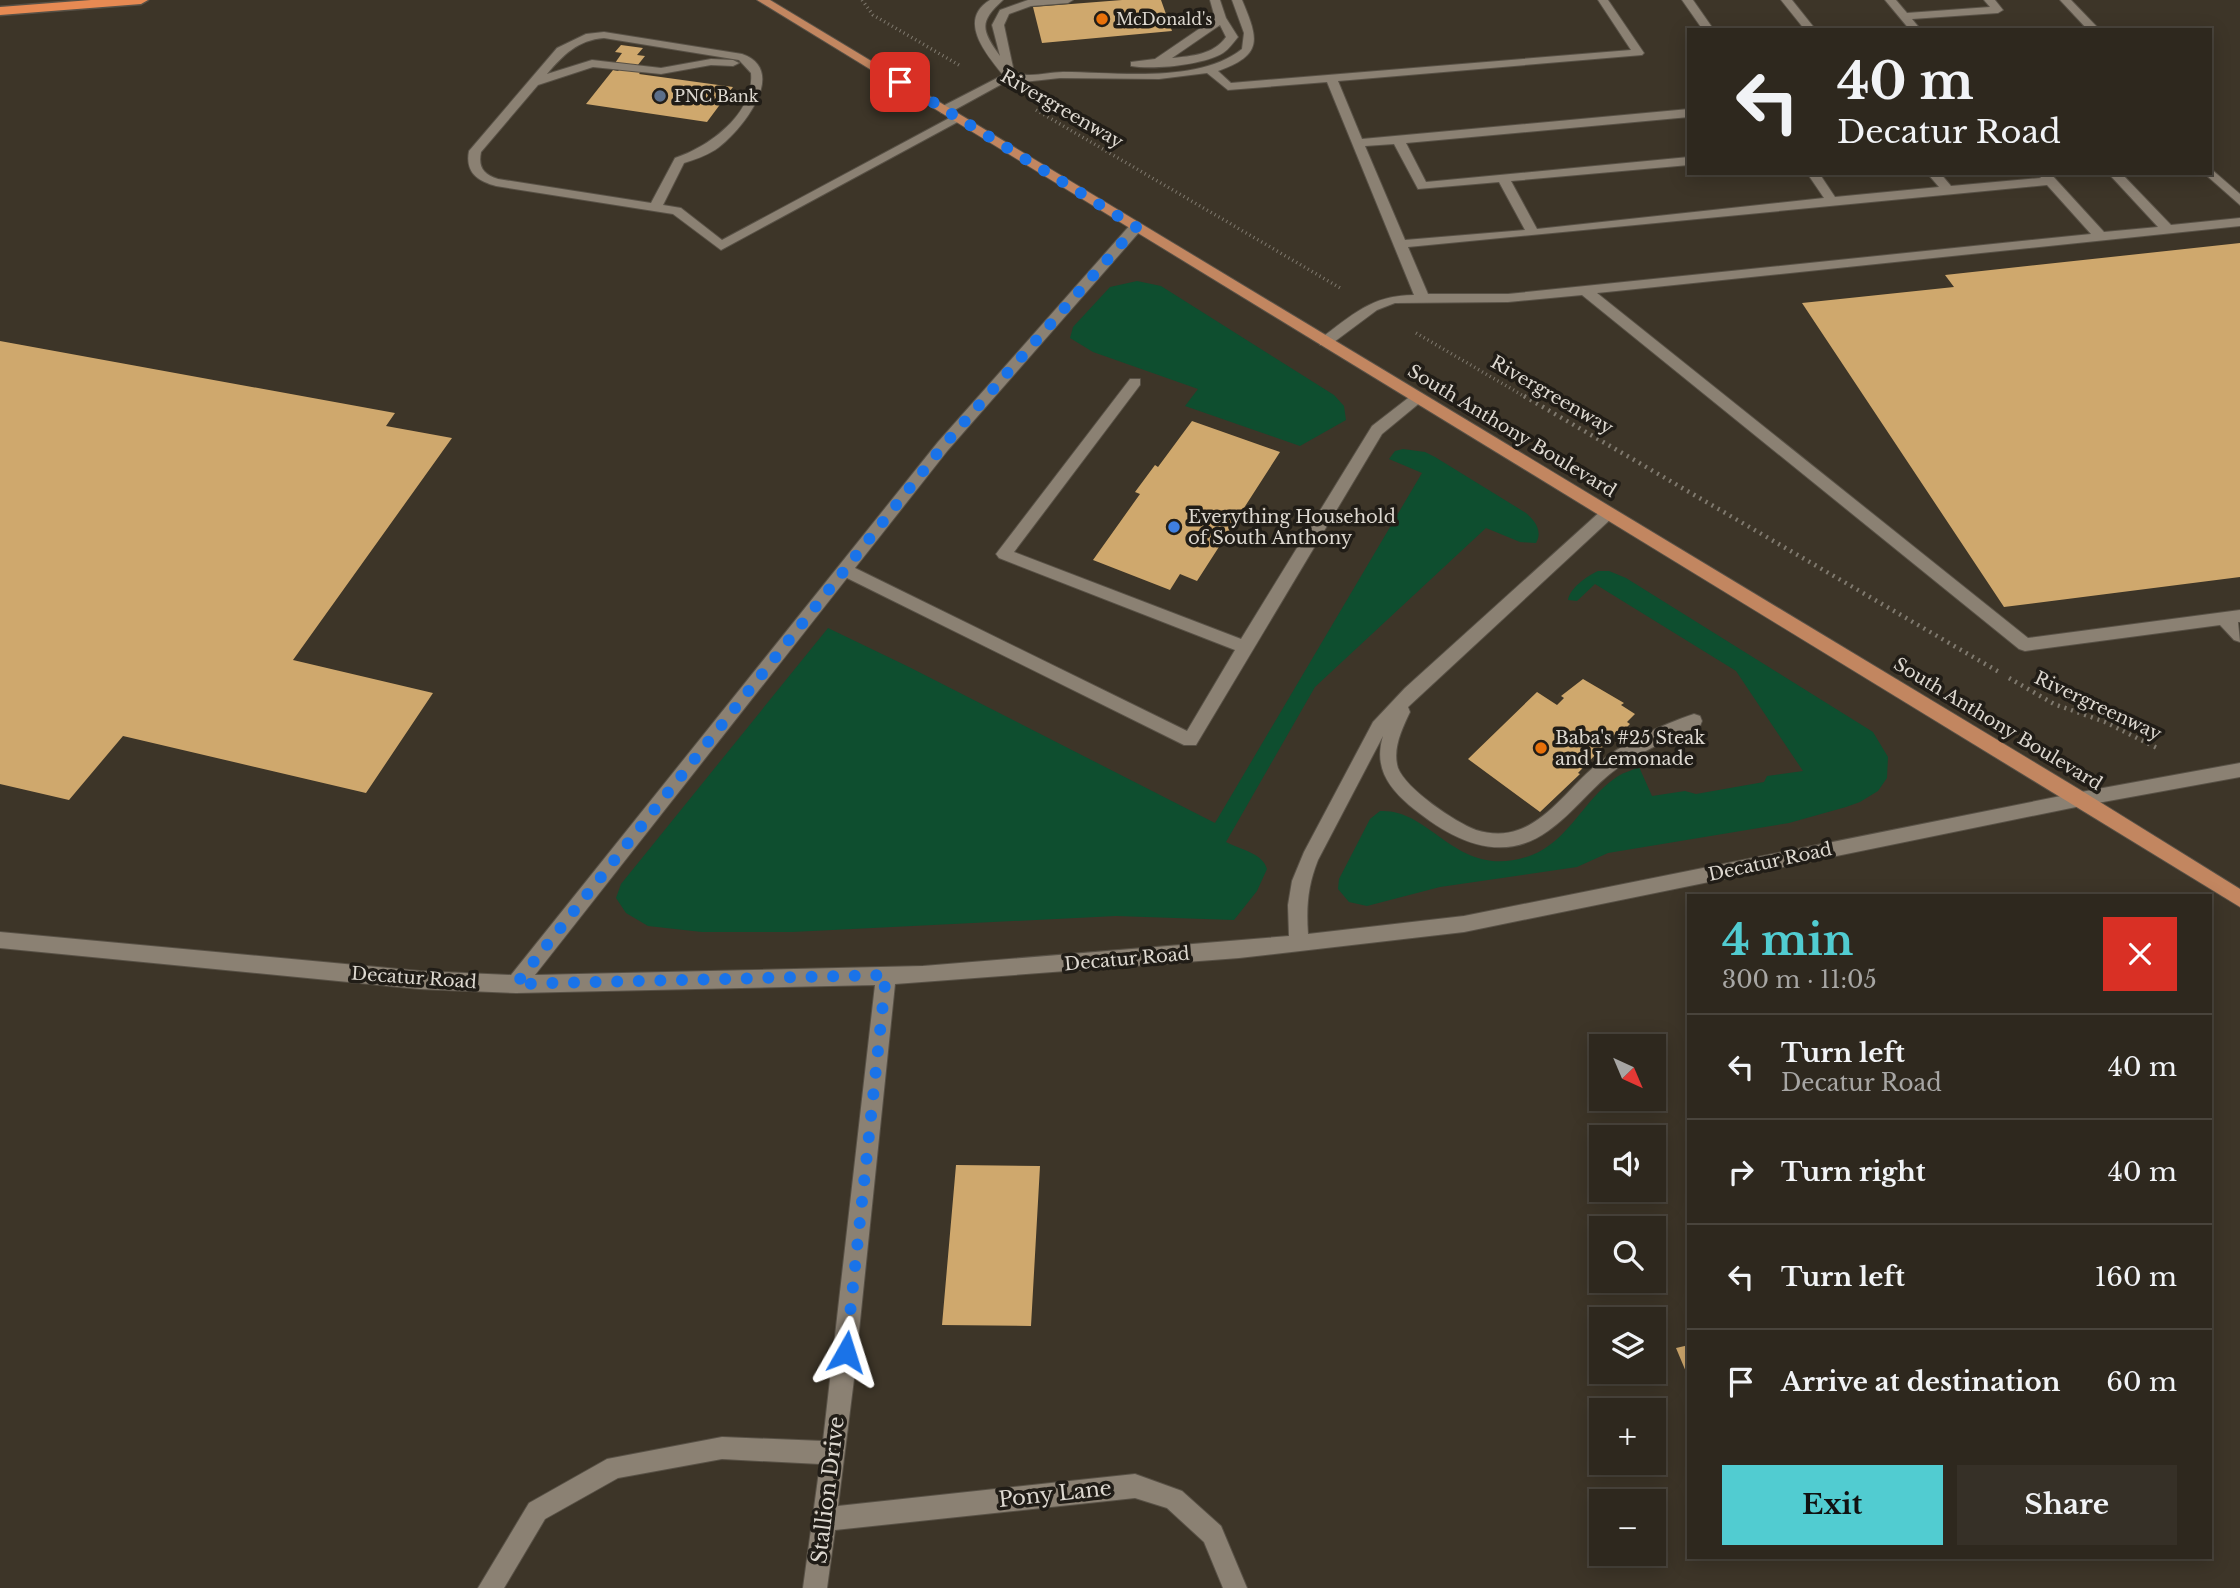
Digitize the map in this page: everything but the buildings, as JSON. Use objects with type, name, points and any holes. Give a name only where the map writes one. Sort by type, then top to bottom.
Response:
[{"type":"highway","points":[[0,11],[141,0]]},
{"type":"main road","name":"South Anthony Boulevard","points":[[762,0],[2081,799],[2240,899]]},
{"type":"street","points":[[998,0],[982,10],[979,26],[990,53],[1011,75]]},
{"type":"street","points":[[1011,75],[998,25],[1004,12],[1029,3],[1068,0]]},
{"type":"street","points":[[946,110],[1011,75],[1030,78],[1059,75],[1189,60],[1218,52],[1227,46],[1232,37],[1229,28],[1221,19],[1215,0]]},
{"type":"street","points":[[1059,75],[1105,78],[1209,69],[1231,62],[1246,53],[1250,45],[1250,36],[1237,0]]},
{"type":"street","points":[[1209,69],[1228,87],[1638,52],[1603,0]]},
{"type":"street","points":[[1688,0],[1708,28]]},
{"type":"street","points":[[1786,0],[1809,28]]},
{"type":"street","points":[[1890,0],[1914,28]]},
{"type":"street","points":[[1904,16],[1998,10],[1989,0]]},
{"type":"street","points":[[2065,0],[2093,28]]},
{"type":"street","points":[[1157,62],[1221,19]]},
{"type":"street","points":[[655,208],[679,160],[715,145],[729,131],[756,93],[758,74],[742,57],[604,35],[576,41],[555,57],[531,83],[475,151],[472,161],[475,171],[483,178],[496,182],[655,208],[677,211],[720,246],[959,118]]},
{"type":"street","points":[[555,57],[578,48],[601,44],[734,63],[752,68],[758,74]]},
{"type":"street","points":[[531,83],[592,63],[661,71],[711,62],[734,63]]},
{"type":"street","points":[[1331,78],[1422,297]]},
{"type":"street","points":[[1358,143],[1687,113]]},
{"type":"street","points":[[1398,140],[1422,186],[1687,160]]},
{"type":"street","points":[[2212,174],[2240,201]]},
{"type":"street","points":[[1814,175],[1832,201]]},
{"type":"street","points":[[1935,175],[1948,190]]},
{"type":"street","points":[[2116,175],[2167,229]]},
{"type":"street","points":[[1400,244],[1948,190],[2046,177],[2100,236]]},
{"type":"street","points":[[1503,178],[1533,233]]},
{"type":"street","points":[[1325,342],[1372,307],[1394,299],[1508,298],[2240,222]]},
{"type":"street","points":[[516,984],[943,446],[1136,227]]},
{"type":"street","points":[[1585,290],[2025,645],[2232,617],[2240,636]]},
{"type":"street","points":[[1135,382],[1004,554],[1245,648]]},
{"type":"street","points":[[845,570],[1190,740],[1377,430],[1418,398]]},
{"type":"street","points":[[1299,943],[1297,905],[1301,881],[1310,858],[1379,727],[1411,693],[1608,513]]},
{"type":"street","points":[[1411,693],[1387,742],[1387,762],[1394,778],[1408,794],[1452,828],[1469,837],[1488,842],[1509,841],[1527,835],[1542,826],[1607,765],[1694,720]]},
{"type":"street","name":"Decatur Road","points":[[0,940],[420,980],[516,984],[964,972],[1299,943],[1464,925],[2240,769]]},
{"type":"street","name":"Stallion Drive","points":[[816,1588],[886,975]]},
{"type":"street","points":[[490,1588],[537,1511],[615,1467],[722,1448],[833,1453]]},
{"type":"street","name":"Pony Lane","points":[[825,1519],[1135,1486],[1174,1499],[1213,1534],[1235,1588]]},
{"type":"path","name":"Rivergreenway","points":[[862,0],[873,15],[2054,704],[2128,733],[2206,775]]},
{"type":"green space","points":[[1137,281],[1161,286],[1334,395],[1344,406],[1346,420],[1300,446],[1185,406],[1198,389],[1093,352],[1070,338],[1073,327],[1110,287]]},
{"type":"green space","points":[[1403,449],[1425,452],[1435,457],[1526,513],[1537,526],[1538,539],[1536,543],[1520,542],[1486,528],[1315,687],[1226,842],[1256,855],[1267,869],[1257,891],[1234,920],[1116,916],[792,932],[702,932],[648,926],[626,913],[616,898],[621,884],[828,628],[1215,823],[1422,473],[1389,459],[1395,451]]},
{"type":"green space","points":[[1598,571],[1609,571],[1626,578],[1873,732],[1888,757],[1887,778],[1878,791],[1860,802],[1789,823],[1608,853],[1577,867],[1440,887],[1367,906],[1349,902],[1338,889],[1339,879],[1370,819],[1380,811],[1399,813],[1416,821],[1465,853],[1484,860],[1506,861],[1532,855],[1544,849],[1566,831],[1604,787],[1620,775],[1639,767],[1652,796],[1685,791],[1696,794],[1764,782],[1767,776],[1803,771],[1736,671],[1595,584],[1577,601],[1568,600],[1575,587]]},
{"type":"place","name":"McDonald's","points":[[1102,19]]},
{"type":"place","name":"PNC Bank","points":[[660,96]]},
{"type":"place","name":"Everything Household of South Anthony","points":[[1174,527]]},
{"type":"place","name":"Baba's #25 Steak and Lemonade","points":[[1541,748]]},
{"type":"route","points":[[846,1352],[886,975],[516,984],[943,446],[1136,227],[900,82]]}]
